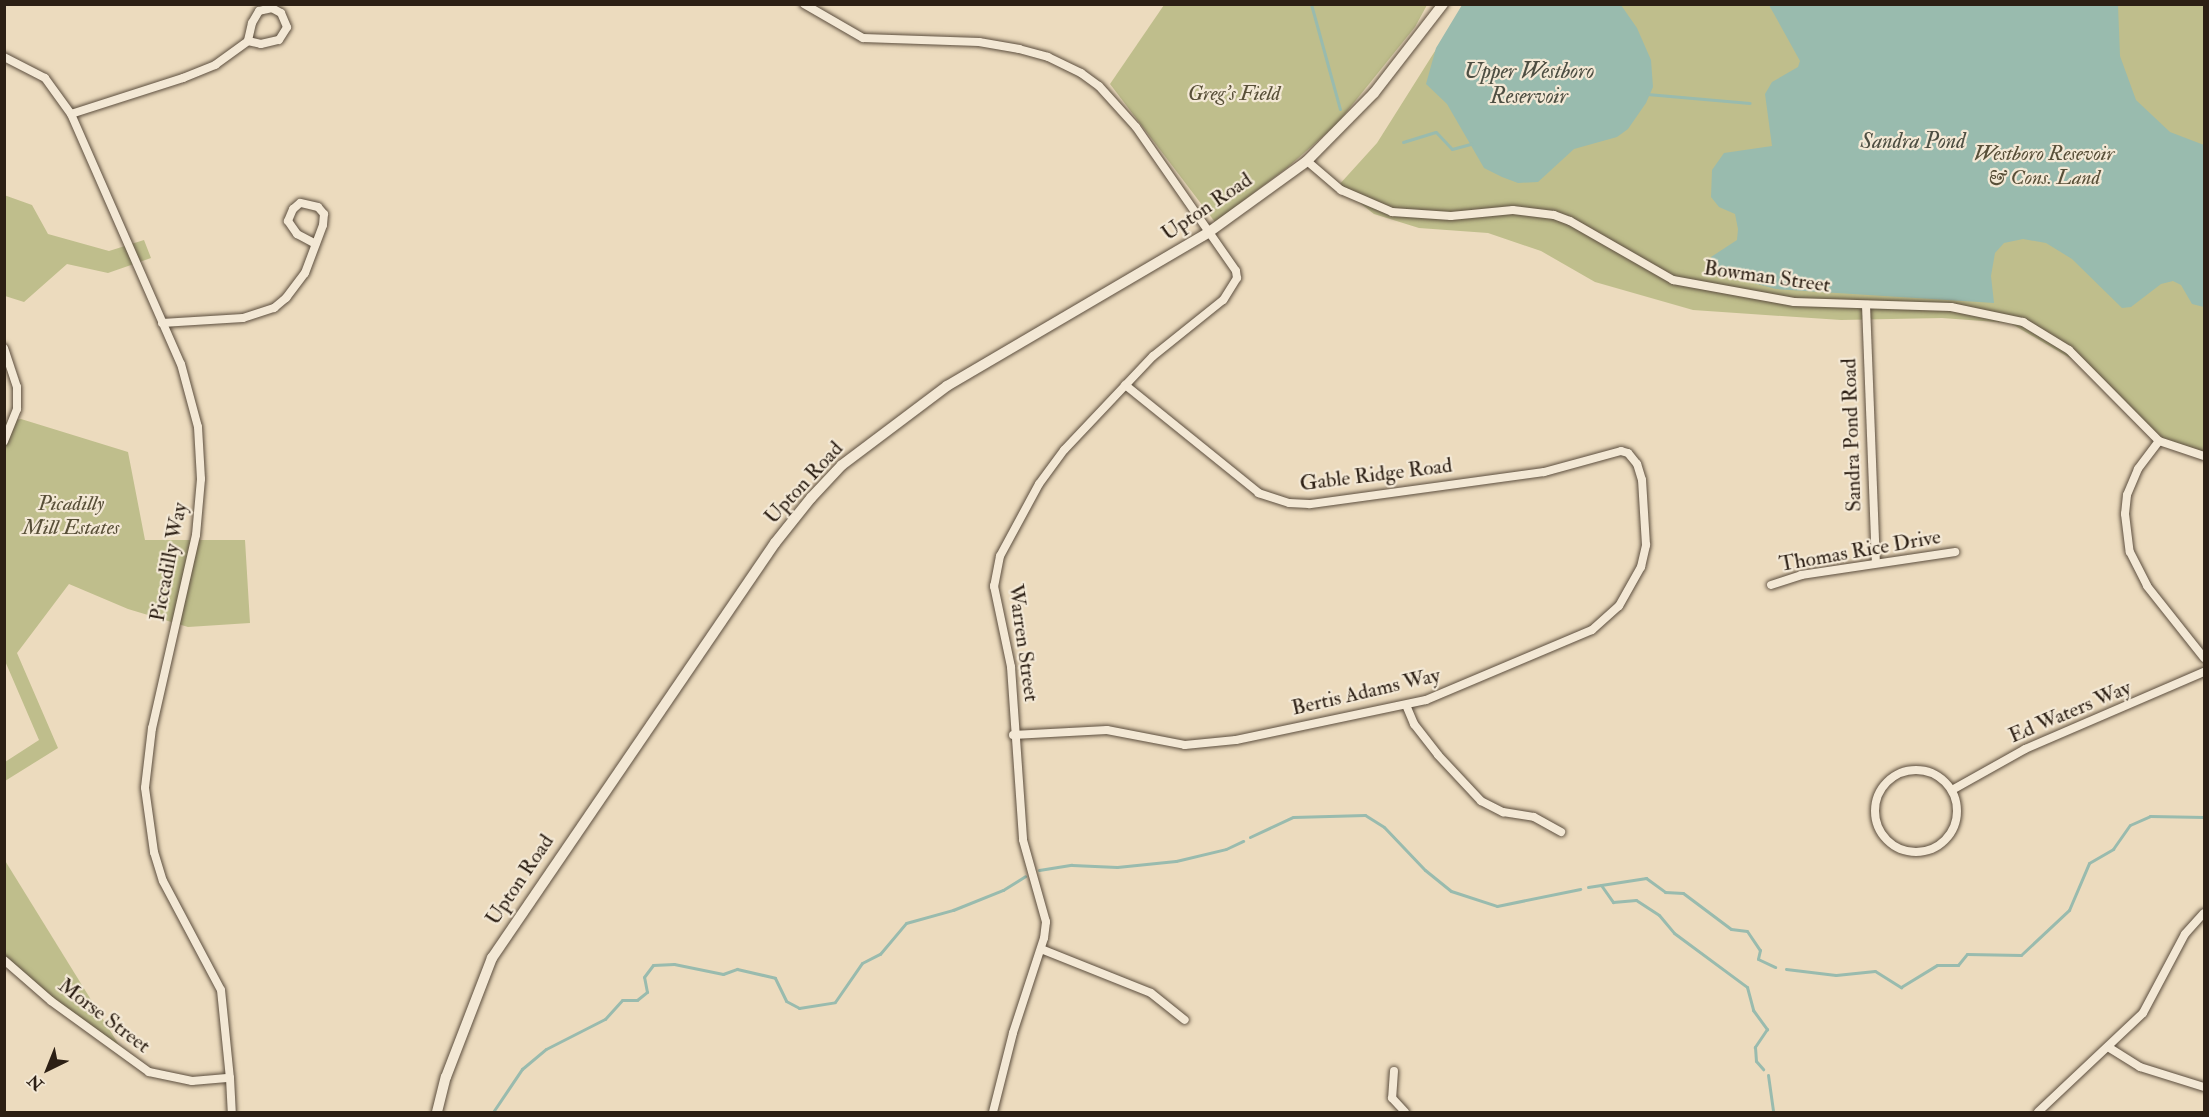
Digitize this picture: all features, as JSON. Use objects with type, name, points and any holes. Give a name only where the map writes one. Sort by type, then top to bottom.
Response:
[{"type":"main road","name":"Upton Road","points":[[438,1113],[446,1077],[492,958],[775,543],[811,498],[842,465],[947,386],[1209,232],[1307,161],[1374,93],[1443,4]]},
{"type":"street","name":"Warren Street","points":[[804,4],[863,38],[979,42],[1033,51],[1065,64],[1099,86],[1118,105],[1236,271],[1234,288],[1154,356],[1050,468],[1000,556],[994,586],[1011,667],[1013,735],[1023,840],[1046,922],[1041,949],[1013,1033],[993,1113]]},
{"type":"street","points":[[71,114],[183,78],[214,65],[248,41],[252,23],[259,11],[272,8],[280,12],[286,27],[279,40],[261,44],[248,41]]},
{"type":"street","name":"Piccadilly Way","points":[[4,57],[45,78],[71,114],[190,392],[198,427],[201,479],[196,535],[152,728],[145,788],[154,852],[163,881],[221,990],[230,1078]]},
{"type":"street","name":"Bowman Street","points":[[1307,161],[1341,190],[1392,212],[1451,216],[1513,210],[1554,215],[1570,221],[1673,280],[1794,302],[1951,306],[2023,322],[2069,351],[2159,441],[2205,456]]},
{"type":"street","points":[[162,323],[243,318],[274,308],[305,273],[316,244],[324,214],[318,207],[300,203],[293,208],[288,221],[297,234],[316,244]]},
{"type":"street","name":"Sandra Pond Road","points":[[1866,305],[1876,563]]},
{"type":"street","points":[[4,348],[17,387],[17,409],[4,441]]},
{"type":"street","name":"Gable Ridge Road","points":[[1125,386],[1259,493],[1289,503],[1309,504],[1544,472],[1621,451],[1630,454]]},
{"type":"street","points":[[2159,441],[2138,469],[2127,495],[2125,514],[2130,552],[2147,586],[2205,658]]},
{"type":"street","name":"Bertis Adams Way","points":[[1013,735],[1107,729],[1185,744],[1236,740],[1406,705],[1448,692],[1571,642],[1592,630],[1619,606],[1641,567],[1646,545],[1641,480],[1630,454]]},
{"type":"street","name":"Thomas Rice Drive","points":[[1772,585],[1802,575],[1955,552]]},
{"type":"street","name":"Ed Waters Way","points":[[1952,790],[2025,749],[2205,672]]},
{"type":"street","points":[[1406,705],[1414,724],[1438,755],[1481,801],[1503,812],[1534,817],[1561,831]]},
{"type":"street","points":[[1929,772],[1942,778],[1952,790],[1957,805],[1956,823],[1950,834],[1933,848],[1910,852],[1901,849],[1887,840],[1877,825],[1875,803],[1896,776],[1929,772]]},
{"type":"street","points":[[2038,1113],[2108,1047],[2149,1004],[2185,934],[2205,913]]},
{"type":"street","points":[[1041,949],[1151,993],[1185,1020]]},
{"type":"street","name":"Morse Street","points":[[4,960],[51,1001],[149,1072],[192,1081],[230,1078]]},
{"type":"street","points":[[2108,1047],[2140,1067],[2205,1087]]},
{"type":"street","points":[[1394,1071],[1392,1098],[1405,1113]]},
{"type":"street","points":[[230,1078],[232,1113]]},
{"type":"green space","name":"Greg's Field","points":[[1164,5],[1427,5],[1415,27],[1336,125],[1288,167],[1215,222],[1110,84]]},
{"type":"green space","name":"Westboro Resevoir & Cons. Land","points":[[1464,5],[2204,5],[2204,459],[2171,449],[2099,375],[2010,323],[1942,318],[1841,320],[1693,310],[1595,282],[1541,251],[1488,233],[1419,228],[1374,214],[1338,186],[1377,143]]},
{"type":"green space","points":[[4,195],[32,205],[48,234],[109,251],[144,240],[151,258],[108,273],[67,264],[24,302],[5,296]]},
{"type":"green space","name":"Picadilly Mill Estates","points":[[21,419],[128,452],[145,540],[245,540],[250,623],[188,627],[128,609],[69,584],[17,653],[58,748],[5,781],[5,762],[39,740],[5,661],[5,422]]},
{"type":"green space","points":[[4,859],[127,1058],[5,960]]},
{"type":"water","name":"Upper Westboro Reservoir","points":[[1462,5],[1621,5],[1637,28],[1651,60],[1653,87],[1646,103],[1628,129],[1617,137],[1574,149],[1538,182],[1518,183],[1484,168],[1447,104],[1426,84],[1436,48]]},
{"type":"water","name":"Sandra Pond","points":[[1769,5],[2118,5],[2120,56],[2136,100],[2170,132],[2204,145],[2204,307],[2192,304],[2181,285],[2173,281],[2161,284],[2131,307],[2122,308],[2072,259],[2046,243],[2023,239],[2004,243],[1995,253],[1991,276],[1994,303],[1776,289],[1712,272],[1711,257],[1737,240],[1738,229],[1735,214],[1719,207],[1711,197],[1712,170],[1724,153],[1772,146],[1765,94],[1772,82],[1798,67],[1800,61]]},
{"type":"waterway","points":[[1311,4],[1340,109]]},
{"type":"waterway","points":[[1647,94],[1750,103]]},
{"type":"waterway","points":[[1403,142],[1436,132],[1452,149],[1471,144]]},
{"type":"waterway","points":[[1250,837],[1293,817],[1365,815],[1384,827],[1425,870],[1451,891],[1497,906],[1580,889]]},
{"type":"waterway","points":[[1786,969],[1836,975],[1875,971],[1901,987],[1937,965],[1958,965],[1967,954],[2021,955],[2069,910],[2089,863],[2113,849],[2130,825],[2150,816],[2204,817]]},
{"type":"waterway","points":[[1039,870],[1072,865],[1117,867],[1176,861],[1226,849],[1243,841]]},
{"type":"waterway","points":[[493,1112],[522,1069],[546,1049],[605,1019],[622,1000],[637,1000],[647,992],[644,977],[653,965],[674,964],[723,974],[737,969],[775,978],[786,1001],[799,1008],[835,1002],[862,963],[880,954],[906,923],[953,910],[1003,890],[1025,876]]},
{"type":"waterway","points":[[1588,887],[1646,878],[1665,892],[1683,893],[1731,929],[1747,931],[1760,950],[1758,959],[1775,967]]},
{"type":"waterway","points":[[1601,885],[1613,902],[1636,900],[1659,915],[1674,933],[1747,987],[1753,1010],[1767,1029],[1755,1047],[1756,1061],[1763,1069]]},
{"type":"waterway","points":[[1768,1075],[1773,1112]]}]
